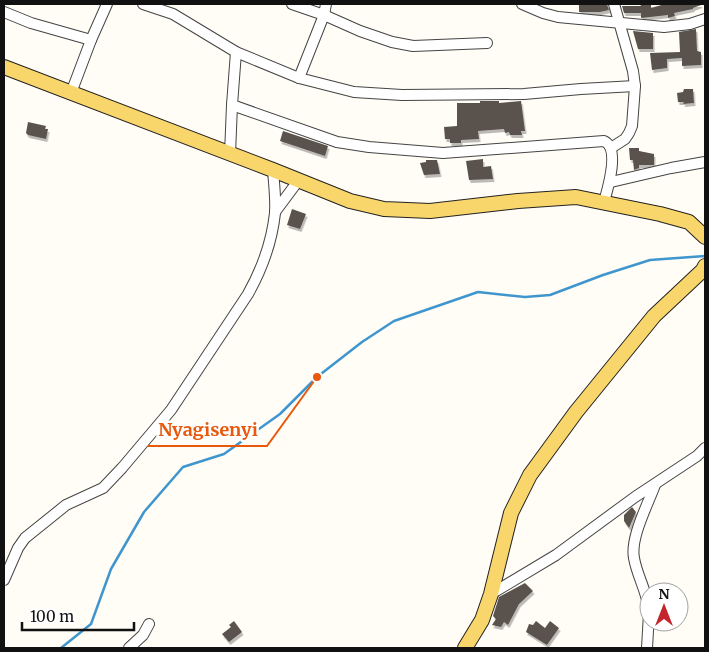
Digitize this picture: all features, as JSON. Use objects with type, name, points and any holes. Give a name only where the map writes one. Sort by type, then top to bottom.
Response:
[{"type":"main road","points":[[4,67],[350,201],[384,209],[430,211],[518,201],[576,197],[660,214],[688,222],[705,236]]},
{"type":"main road","points":[[465,648],[482,620],[491,594],[511,512],[530,475],[576,412],[654,316],[705,266]]},
{"type":"street","points":[[71,93],[107,4]]},
{"type":"street","points":[[143,4],[173,14],[236,52],[299,78],[354,92],[402,95],[524,94],[635,86]]},
{"type":"street","points":[[292,4],[392,42],[413,46],[487,43]]},
{"type":"street","points":[[299,78],[324,15],[326,4]]},
{"type":"street","points":[[522,4],[558,17],[664,27],[690,24],[705,19]]},
{"type":"street","points":[[611,148],[625,139],[630,133],[635,86],[633,71],[614,4]]},
{"type":"street","points":[[4,12],[31,23],[91,40]]},
{"type":"street","points":[[230,154],[236,52]]},
{"type":"street","points":[[232,105],[337,142],[369,147],[443,153],[604,141],[611,148],[610,182],[604,202]]},
{"type":"street","points":[[610,182],[705,162]]},
{"type":"street","points":[[4,580],[18,548],[25,538],[66,505],[103,488],[122,468],[171,410],[248,294],[257,278],[267,250],[275,212],[273,170]]},
{"type":"street","points":[[275,212],[298,181]]},
{"type":"street","points":[[491,594],[556,555],[635,497],[697,456],[705,448]]},
{"type":"street","points":[[642,582],[633,556],[634,541],[655,484]]},
{"type":"street","points":[[128,648],[143,635],[149,624]]},
{"type":"street","points":[[647,648],[648,632]]},
{"type":"building","points":[[579,4],[607,4],[609,10],[579,12]]},
{"type":"building","points":[[640,4],[651,4],[651,8],[665,4],[701,5],[693,9],[674,13],[675,16],[668,18],[668,15],[641,18],[641,13],[624,13],[622,6],[641,6]]},
{"type":"building","points":[[696,29],[697,51],[701,52],[701,65],[682,66],[682,58],[667,59],[667,68],[652,70],[650,53],[680,52],[679,32]]},
{"type":"building","points":[[633,31],[653,33],[653,49],[638,49]]},
{"type":"building","points":[[684,89],[693,89],[694,103],[683,104],[684,102],[678,102],[677,93],[683,92]]},
{"type":"building","points":[[480,101],[499,101],[499,103],[521,101],[525,131],[521,131],[522,135],[510,135],[509,132],[505,133],[504,129],[478,131],[479,139],[461,140],[461,143],[450,143],[450,139],[445,139],[444,127],[457,126],[457,103],[480,103]]},
{"type":"building","points":[[28,122],[46,126],[45,129],[48,129],[46,139],[28,135],[26,133]]},
{"type":"building","points":[[283,131],[328,146],[325,156],[280,141]]},
{"type":"building","points":[[629,148],[639,148],[639,151],[654,154],[654,165],[639,165],[639,168],[634,170],[633,160],[630,160]]},
{"type":"building","points":[[483,159],[483,167],[491,166],[493,179],[469,180],[466,161]]},
{"type":"building","points":[[426,160],[437,160],[440,174],[424,175],[420,163],[426,162]]},
{"type":"building","points":[[292,209],[306,214],[300,229],[287,225]]},
{"type":"building","points":[[632,507],[636,512],[629,528],[624,521],[624,515]]},
{"type":"building","points":[[525,583],[533,591],[519,604],[508,625],[504,622],[501,627],[492,625],[496,619],[493,616],[499,597]]},
{"type":"building","points":[[234,621],[242,632],[229,642],[222,634],[231,627],[229,625]]},
{"type":"building","points":[[536,621],[545,628],[550,621],[559,628],[547,645],[526,632],[529,624],[533,625]]},
{"type":"waterway","points":[[61,648],[91,624],[111,569],[144,512],[183,467],[224,454],[280,414],[317,377],[362,342],[394,321],[478,292],[525,297],[550,295],[650,260],[705,256]]},
{"type":"place","name":"Nyagisenyi","points":[[317,377]]}]
